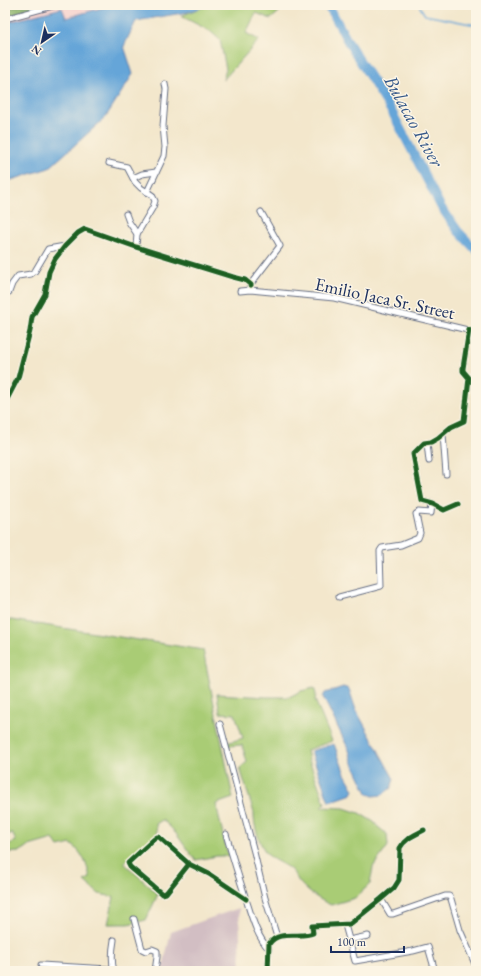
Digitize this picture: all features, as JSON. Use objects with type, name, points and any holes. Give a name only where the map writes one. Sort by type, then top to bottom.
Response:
[{"type":"street","points":[[5,19],[56,5]]},
{"type":"street","points":[[147,192],[163,160],[165,151],[162,126],[166,90],[165,84]]},
{"type":"street","points":[[109,163],[127,167],[135,182],[152,196],[155,201],[137,234],[136,247]]},
{"type":"street","points":[[133,178],[142,174],[156,172]]},
{"type":"street","points":[[250,288],[253,281],[280,246],[261,212]]},
{"type":"street","points":[[126,214],[129,222],[137,234]]},
{"type":"street","points":[[5,403],[18,378],[32,317],[45,294],[49,272],[55,259],[65,246],[78,233],[85,229],[136,247],[245,280],[250,288]]},
{"type":"street","points":[[9,292],[12,284],[18,276],[31,274],[35,271],[48,249],[65,246]]},
{"type":"street","name":"Emilio Jaca Sr. Street","points":[[240,291],[250,288],[334,298],[476,332]]},
{"type":"street","points":[[458,504],[444,510],[421,500],[413,457],[414,452],[424,443],[438,438],[451,427],[462,423],[465,419],[470,378],[463,371],[463,368],[469,330]]},
{"type":"street","points":[[443,434],[446,474]]},
{"type":"street","points":[[427,443],[429,461]]},
{"type":"street","points":[[339,597],[381,586],[380,551],[382,548],[400,545],[418,538],[420,534],[416,514],[419,512],[431,513],[432,504]]},
{"type":"street","points":[[220,724],[265,898],[277,937]]},
{"type":"street","points":[[268,971],[270,942],[277,937],[296,934],[302,936],[312,934],[314,933],[312,926],[345,925],[353,922],[394,888],[400,880],[400,848],[402,843],[406,839],[424,830]]},
{"type":"street","points":[[226,834],[258,933],[264,944],[270,949]]},
{"type":"street","points":[[189,864],[166,893],[162,894],[128,864],[157,837],[165,842],[189,864],[209,874],[246,899]]},
{"type":"street","points":[[381,899],[388,912],[393,914],[445,896],[449,896],[460,930],[476,966]]},
{"type":"street","points":[[134,919],[142,950],[152,949],[156,951],[155,971]]},
{"type":"street","points":[[345,925],[355,961],[413,952],[428,947],[435,971]]},
{"type":"street","points":[[349,940],[368,936]]},
{"type":"street","points":[[114,940],[112,965],[114,971]]},
{"type":"street","points":[[41,965],[74,969],[108,969],[114,971]]},
{"type":"shaded area","points":[[5,5],[112,5],[66,18],[62,8],[5,23]]},
{"type":"shaded area","points":[[239,908],[241,971],[162,971],[171,932]]},
{"type":"green space","points":[[21,5],[39,5],[39,8],[5,17],[5,9]]},
{"type":"green space","points":[[206,5],[284,5],[271,19],[256,13],[246,33],[259,40],[223,80],[226,69],[220,40],[210,31],[181,16]]},
{"type":"green space","points":[[5,619],[203,650],[233,798],[216,804],[228,856],[217,856],[196,860],[167,824],[162,820],[156,824],[157,834],[125,862],[125,864],[158,894],[146,920],[128,924],[108,924],[114,897],[99,894],[84,881],[90,878],[84,859],[71,844],[59,847],[53,839],[29,846],[19,852],[5,853],[5,846],[16,841],[12,833],[5,836]]},
{"type":"green space","points":[[314,688],[316,694],[315,700],[332,741],[307,750],[309,760],[325,803],[321,807],[344,808],[359,813],[374,822],[387,834],[388,846],[373,867],[370,884],[355,898],[331,905],[319,899],[300,882],[292,871],[269,856],[260,842],[256,829],[254,813],[240,768],[247,762],[242,745],[228,746],[227,743],[243,738],[235,714],[220,713],[217,694],[289,697],[301,691]]},
{"type":"water","points":[[112,5],[209,5],[188,12],[136,21],[124,46],[133,74],[105,118],[49,168],[5,182],[5,23],[62,8],[66,18]]},
{"type":"water","points":[[343,687],[349,689],[356,710],[394,779],[391,788],[382,795],[373,796],[367,793],[352,761],[349,750],[323,697],[325,693]]},
{"type":"water","points":[[334,744],[345,774],[354,790],[352,794],[329,802],[311,751]]},
{"type":"waterway","name":"Bulacao River","points":[[325,5],[331,10],[348,42],[392,112],[441,207],[458,231],[476,250]]},
{"type":"waterway","points":[[420,5],[425,15],[476,25]]},
{"type":"cycle path","points":[[5,403],[18,378],[32,317],[45,294],[49,272],[55,259],[65,246],[78,233],[85,229],[136,247],[245,280],[251,285]]},
{"type":"cycle path","points":[[458,504],[444,510],[433,504],[422,501],[413,454],[424,443],[431,442],[451,427],[464,421],[469,378],[463,371],[463,368],[469,330]]},
{"type":"cycle path","points":[[268,971],[269,944],[273,939],[284,936],[308,935],[313,933],[312,926],[350,924],[394,888],[399,880],[400,848],[407,839],[424,830]]},
{"type":"cycle path","points":[[189,864],[166,893],[162,894],[130,867],[128,863],[153,840],[159,837],[189,864],[209,874],[246,899]]}]
